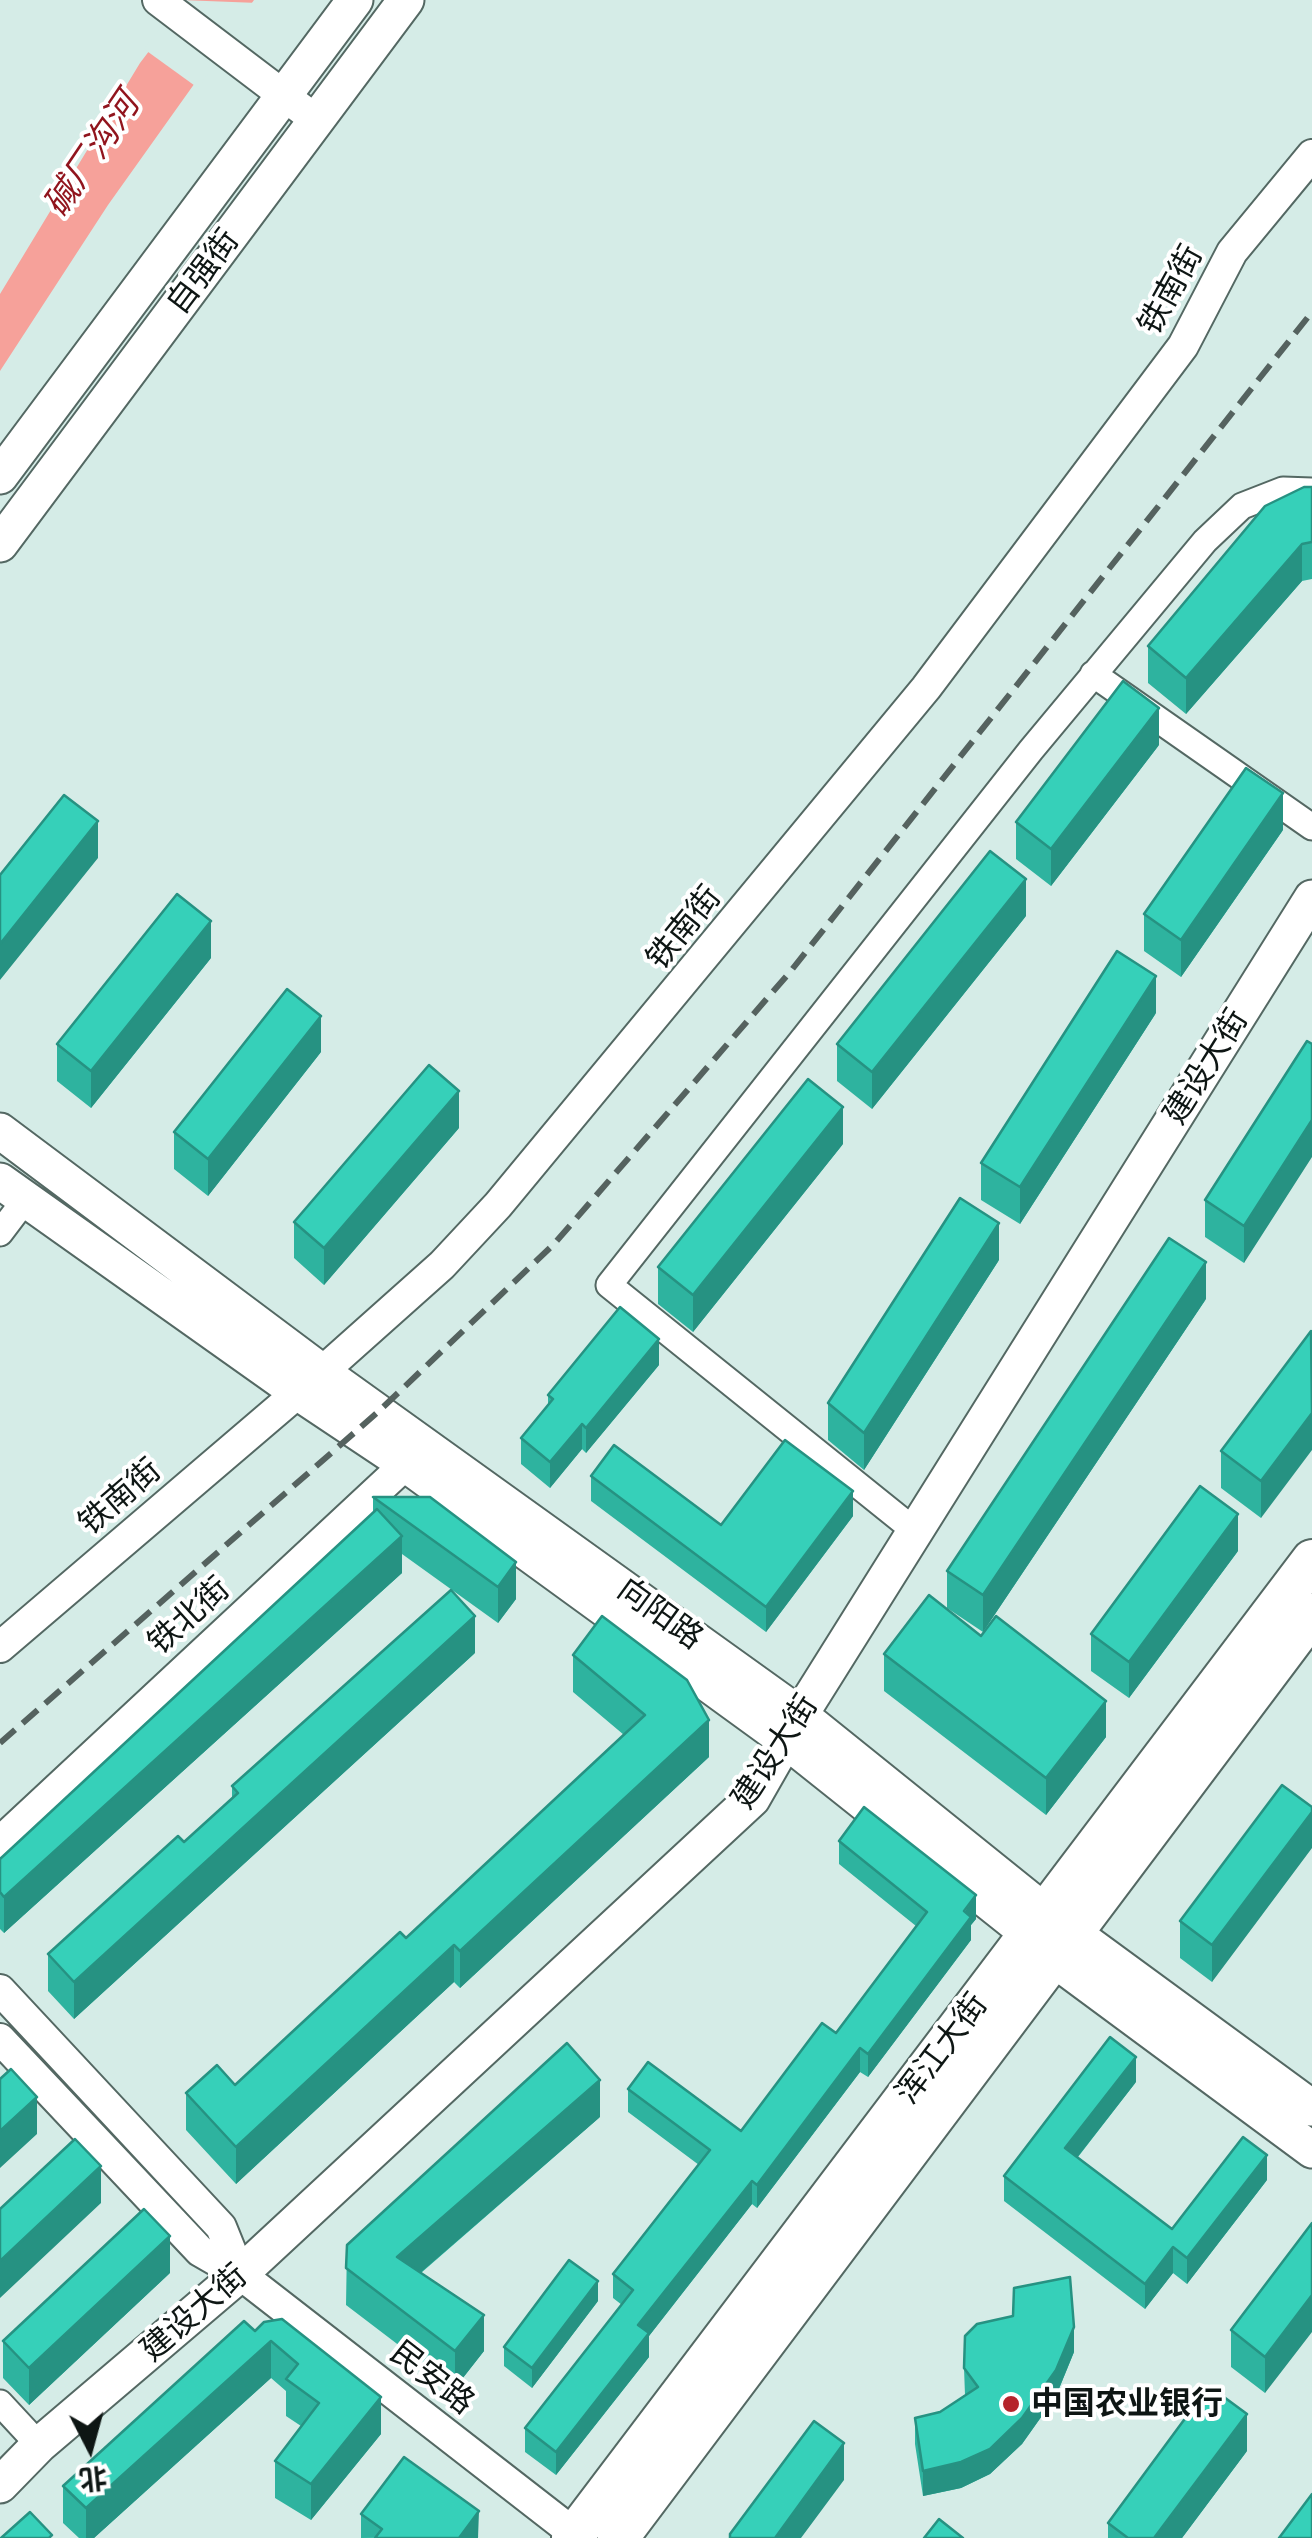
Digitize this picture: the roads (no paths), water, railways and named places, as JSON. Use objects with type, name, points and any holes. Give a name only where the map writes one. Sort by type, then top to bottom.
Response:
[{"type":"main road","name":"自强街","points":[[0,476],[282,92],[355,0]]},
{"type":"main road","name":"自强街","points":[[0,544],[406,0]]},
{"type":"main road","name":"建设大街","points":[[0,2485],[39,2445],[240,2274],[752,1799],[915,1531],[1312,898]]},
{"type":"main road","name":"向阳路","points":[[0,1131],[309,1382]]},
{"type":"main road","name":"向阳路","points":[[13,1190],[417,1454],[794,1728],[1312,2150]]},
{"type":"main road","name":"浑江大街","points":[[618,2538],[1312,1560]]},
{"type":"main road","name":"浑江大街","points":[[576,2537],[1049,1934],[1312,1614]]},
{"type":"main road","name":"向阳路","points":[[1049,1934],[1312,2108]]},
{"type":"street","points":[[161,2],[316,120]]},
{"type":"street","name":"铁南街","points":[[0,1646],[442,1265],[498,1205],[926,688],[1183,346],[1232,252],[1312,155]]},
{"type":"street","points":[[915,1531],[609,1285],[1204,541],[1242,506],[1284,490],[1312,491]]},
{"type":"street","points":[[1094,674],[1312,827]]},
{"type":"street","points":[[0,1232],[13,1190]]},
{"type":"street","name":"铁北街","points":[[0,1842],[417,1454]]},
{"type":"street","points":[[0,1990],[221,2227],[240,2274]]},
{"type":"street","name":"民安路","points":[[0,2039],[200,2251],[240,2274],[576,2537]]},
{"type":"street","points":[[0,2403],[39,2445]]},
{"type":"water","name":"碱厂沟河","points":[[188,0],[254,0],[108,205],[0,371],[0,294],[140,63]]},
{"type":"railway","points":[[0,1743],[378,1412],[554,1244],[790,972],[1312,312]]},
{"type":"place","name":"中国农业银行","points":[[1011,2404]]}]
